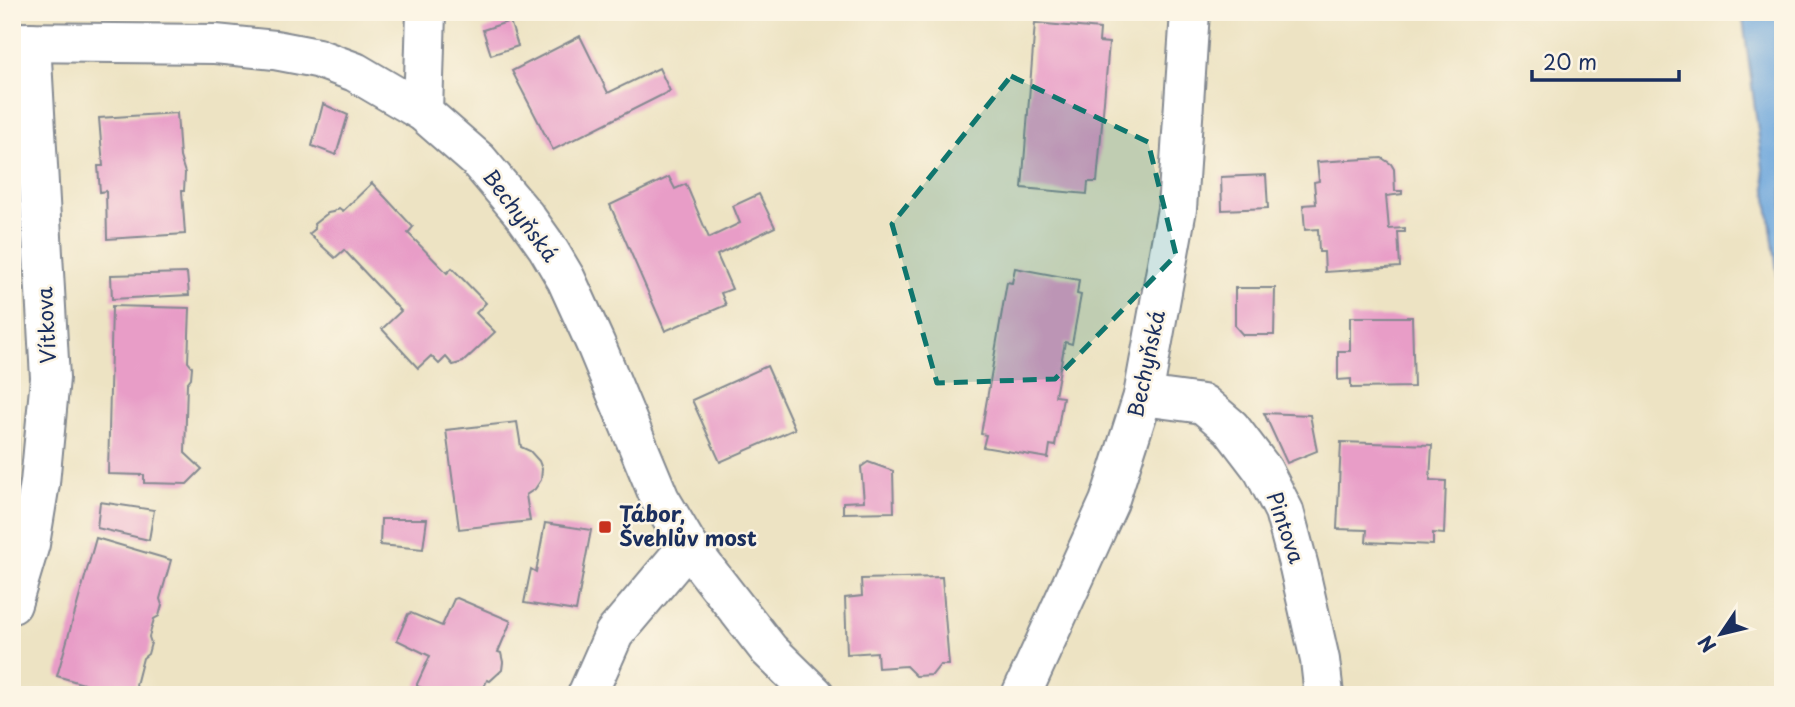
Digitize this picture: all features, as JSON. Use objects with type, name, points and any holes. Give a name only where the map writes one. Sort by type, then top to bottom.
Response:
[{"type":"street","points":[[423,112],[426,12]]},
{"type":"street","name":"Bechyňská","points":[[1021,695],[1109,502],[1143,396],[1177,209],[1190,12]]},
{"type":"street","name":"Bechyňská","points":[[22,42],[215,44],[275,50],[317,58],[355,72],[423,112],[478,160],[547,247],[566,279],[596,345],[660,499],[688,546],[769,650],[815,695]]},
{"type":"street","name":"Vítkova","points":[[12,604],[30,544],[40,483],[50,378],[22,42]]},
{"type":"street","name":"Pintova","points":[[1143,396],[1203,404],[1231,428],[1263,470],[1284,511],[1300,567],[1320,660],[1324,695]]},
{"type":"street","points":[[587,695],[614,634],[688,546]]},
{"type":"highlighted area","points":[[1011,76],[1148,142],[1176,255],[1055,379],[937,383],[892,224]]},
{"type":"water","points":[[1742,12],[1783,12],[1783,316]]},
{"type":"building","points":[[510,21],[518,46],[491,55],[483,30]]},
{"type":"building","points":[[1035,23],[1100,29],[1099,42],[1109,43],[1097,182],[1088,182],[1087,194],[1022,188]]},
{"type":"building","points":[[580,36],[608,93],[659,68],[670,91],[553,150],[512,71]]},
{"type":"building","points":[[323,104],[348,115],[336,155],[312,146]]},
{"type":"building","points":[[177,113],[180,157],[185,173],[182,191],[185,234],[107,239],[106,191],[100,192],[98,166],[103,166],[99,118]]},
{"type":"building","points":[[1382,158],[1394,169],[1395,191],[1402,191],[1402,194],[1386,196],[1389,229],[1405,228],[1405,232],[1398,232],[1400,267],[1325,272],[1324,252],[1319,252],[1318,229],[1305,230],[1303,205],[1316,204],[1314,182],[1319,181],[1317,162]]},
{"type":"building","points":[[1266,175],[1268,208],[1222,210],[1221,177]]},
{"type":"building","points":[[669,177],[675,189],[686,184],[709,238],[740,223],[733,206],[759,194],[775,227],[717,255],[732,289],[721,293],[726,305],[665,331],[610,205]]},
{"type":"building","points":[[372,183],[413,227],[408,233],[447,273],[452,268],[486,303],[476,313],[495,332],[463,362],[453,365],[446,357],[439,364],[431,356],[418,368],[382,329],[401,311],[344,250],[335,258],[309,234],[315,229],[314,224],[339,208],[343,211]]},
{"type":"building","points":[[1015,268],[1079,280],[1077,294],[1081,295],[1072,344],[1065,342],[1055,396],[1063,397],[1055,446],[1050,445],[1048,458],[983,447],[986,435],[981,434],[1007,282],[1012,283]]},
{"type":"building","points":[[187,273],[189,295],[112,299],[111,275]]},
{"type":"building","points":[[1235,288],[1275,288],[1274,335],[1243,335],[1235,326]]},
{"type":"building","points":[[112,306],[190,308],[188,362],[192,367],[191,378],[187,383],[185,453],[202,469],[187,484],[144,483],[144,475],[108,474]]},
{"type":"building","points":[[1350,317],[1412,317],[1414,387],[1351,388],[1351,379],[1338,380],[1338,351],[1350,351]]},
{"type":"building","points":[[767,366],[795,429],[720,462],[692,400]]},
{"type":"building","points":[[1264,413],[1310,415],[1317,451],[1287,463]]},
{"type":"building","points":[[12,421],[18,422],[19,457],[14,494]]},
{"type":"building","points":[[517,422],[521,447],[530,451],[542,469],[541,480],[535,489],[526,495],[530,521],[459,529],[446,430]]},
{"type":"building","points":[[1341,442],[1432,445],[1430,480],[1446,481],[1444,534],[1433,533],[1433,545],[1366,542],[1367,530],[1337,529]]},
{"type":"building","points":[[868,462],[893,471],[894,512],[843,513],[843,502],[864,501],[861,467]]},
{"type":"building","points":[[100,502],[154,510],[149,540],[97,528]]},
{"type":"building","points":[[381,519],[427,519],[423,549],[380,545]]},
{"type":"building","points":[[545,523],[591,530],[576,611],[524,603],[531,569],[536,572]]},
{"type":"building","points":[[96,538],[171,560],[160,599],[162,605],[159,616],[154,619],[149,637],[151,643],[148,654],[143,658],[136,685],[139,693],[136,695],[120,695],[57,676]]},
{"type":"building","points":[[942,577],[949,665],[940,665],[932,675],[916,676],[906,666],[878,668],[877,652],[847,654],[845,598],[862,596],[861,579]]},
{"type":"building","points":[[454,599],[511,621],[498,652],[501,653],[503,662],[502,670],[490,681],[487,680],[481,695],[436,695],[417,686],[430,656],[397,640],[408,614],[442,626]]},
{"type":"place","name":"Tábor, Švehlův most","points":[[605,527]]}]
